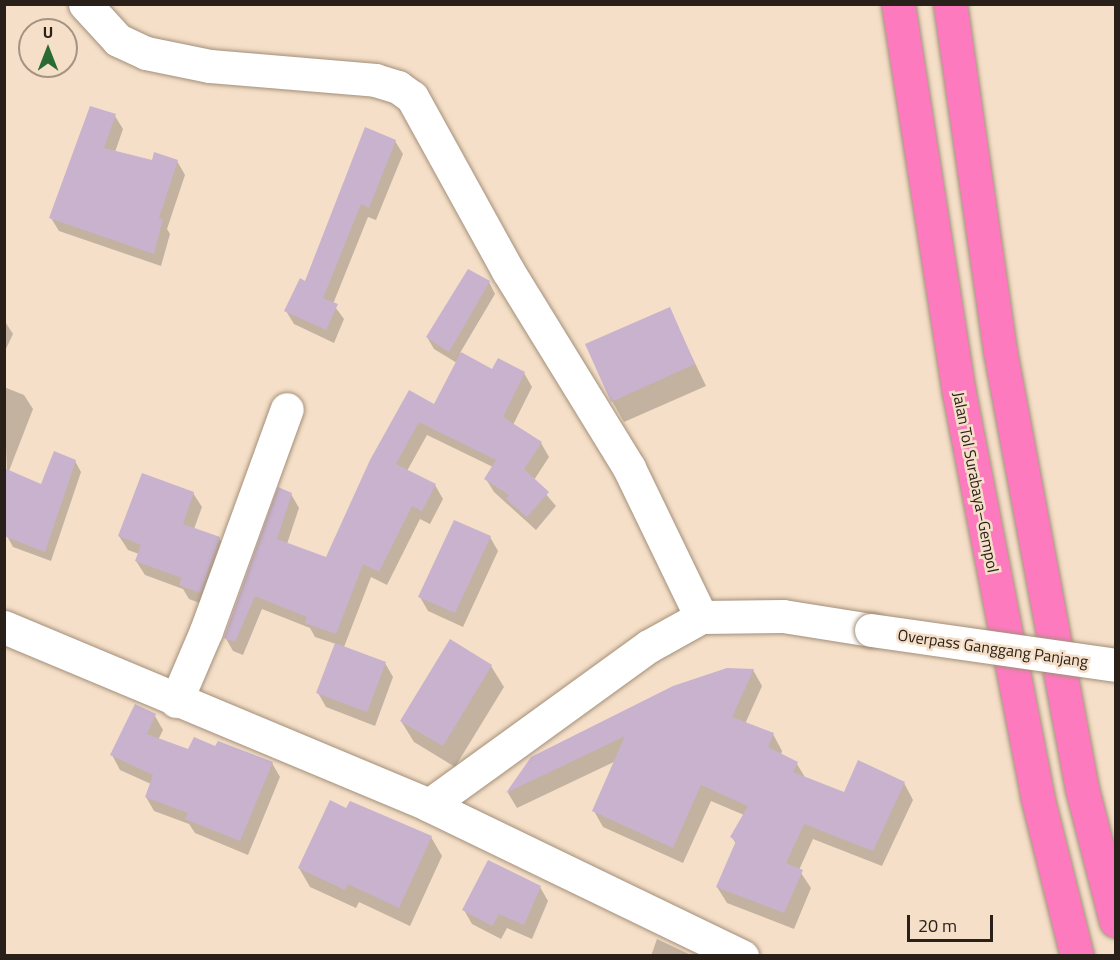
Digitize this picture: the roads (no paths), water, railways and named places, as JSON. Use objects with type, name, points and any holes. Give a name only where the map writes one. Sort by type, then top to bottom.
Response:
[{"type":"highway","name":"Jalan Tol Surabaya–Gempol","points":[[898,4],[961,404],[1037,796],[1077,956]]},
{"type":"highway","points":[[950,4],[1000,351],[1082,789],[1116,921]]},
{"type":"street","points":[[85,4],[118,40],[146,53],[210,66],[375,80],[398,87],[411,97],[502,262],[630,468],[701,617],[649,645],[429,805]]},
{"type":"street","points":[[176,701],[206,631],[287,409]]},
{"type":"street","name":"Overpass Ganggang Panjang","points":[[701,617],[783,616],[1116,665]]},
{"type":"street","points":[[4,627],[176,701],[429,805],[742,956]]}]
